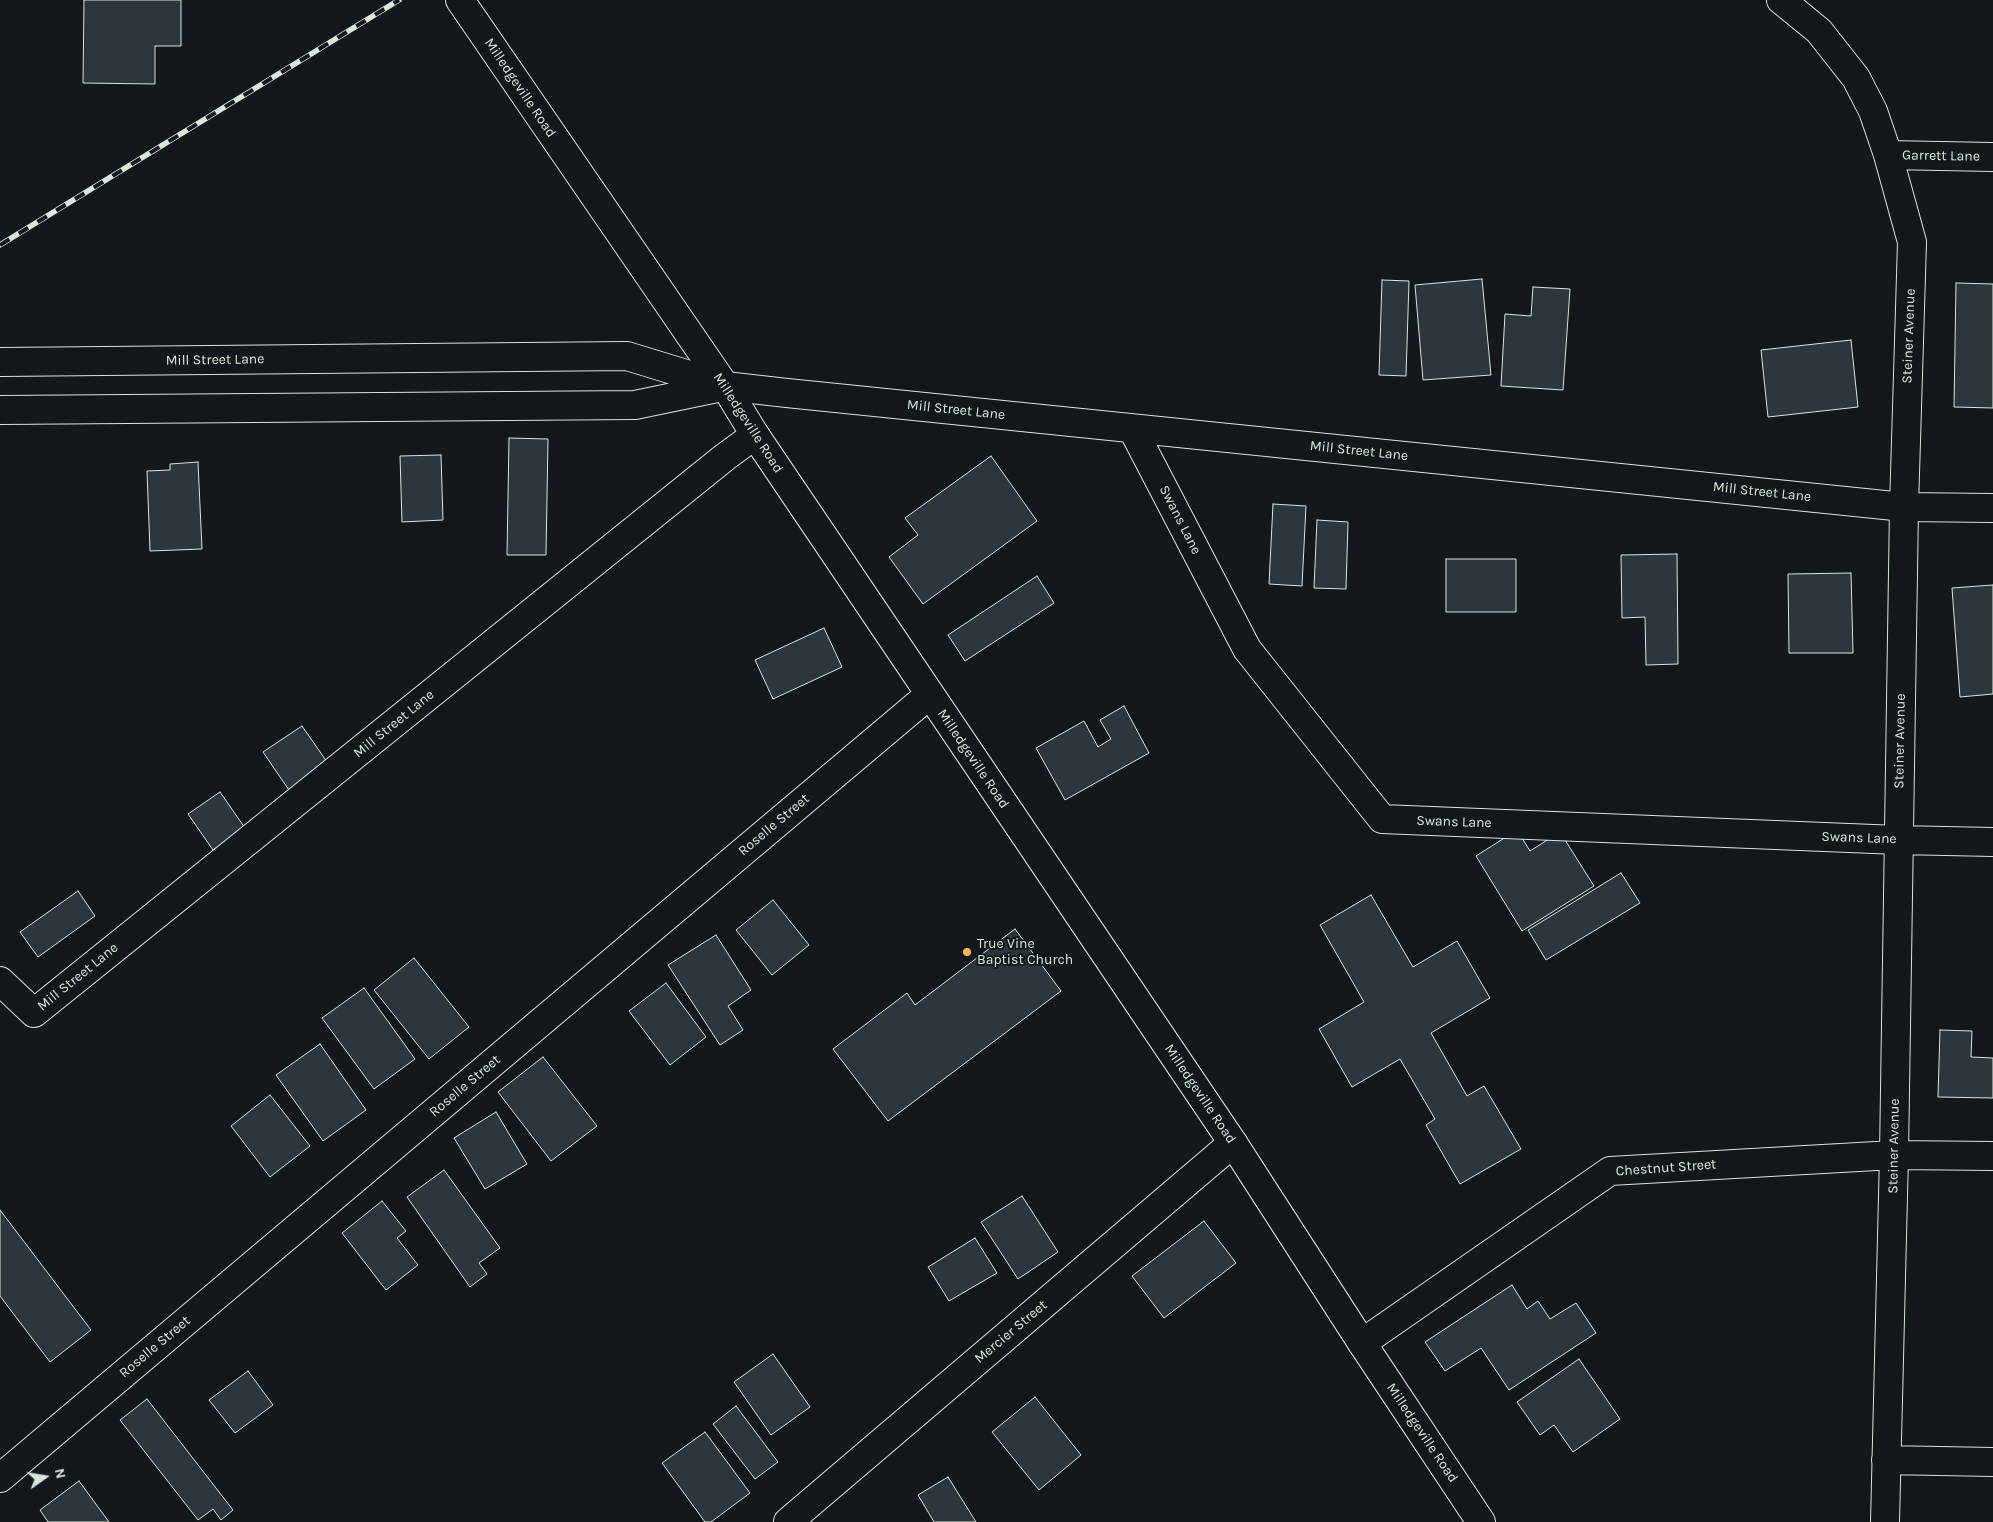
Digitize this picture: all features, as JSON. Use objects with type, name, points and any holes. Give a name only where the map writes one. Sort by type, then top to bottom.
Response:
[{"type":"street","name":"Milledgeville Road","points":[[460,0],[725,386],[755,435],[1233,1143],[1481,1522]]},
{"type":"street","name":"Steiner Avenue","points":[[1781,0],[1819,31],[1856,78],[1873,111],[1888,155],[1912,242],[1904,507],[1894,1155],[1885,1522]]},
{"type":"street","name":"Garrett Lane","points":[[1888,155],[1993,157]]},
{"type":"street","name":"Mill Street Lane","points":[[0,362],[627,356],[725,386],[1904,507],[1993,508]]},
{"type":"street","name":"Mill Street Lane","points":[[0,410],[635,405],[725,386]]},
{"type":"street","name":"Swans Lane","points":[[1132,428],[1247,649],[1382,819],[1898,840],[1993,842]]},
{"type":"street","name":"Mill Street Lane","points":[[0,981],[34,1013],[725,457],[755,435]]},
{"type":"street","name":"Roselle Street","points":[[0,1478],[930,695]]},
{"type":"street","name":"Mercier Street","points":[[788,1522],[1233,1143]]},
{"type":"street","name":"Chestnut Street","points":[[1362,1342],[1610,1171],[1894,1155],[1993,1156]]},
{"type":"street","points":[[1886,1460],[1993,1462]]},
{"type":"building","points":[[84,0],[181,0],[181,46],[155,46],[155,84],[83,83]]},
{"type":"building","points":[[1482,279],[1491,375],[1423,380],[1415,285]]},
{"type":"building","points":[[1382,280],[1409,281],[1406,376],[1379,375]]},
{"type":"building","points":[[1956,283],[1993,284],[1993,408],[1954,407]]},
{"type":"building","points":[[1533,287],[1570,289],[1563,390],[1501,386],[1505,314],[1531,316]]},
{"type":"building","points":[[1851,340],[1858,407],[1768,417],[1761,350]]},
{"type":"building","points":[[509,438],[548,439],[546,555],[507,555]]},
{"type":"building","points":[[441,455],[443,520],[402,522],[400,456]]},
{"type":"building","points":[[991,456],[1037,521],[923,604],[889,557],[918,535],[905,518]]},
{"type":"building","points":[[198,462],[202,549],[150,551],[147,471],[170,470],[170,464]]},
{"type":"building","points":[[1273,504],[1306,506],[1302,586],[1269,584]]},
{"type":"building","points":[[1317,520],[1348,522],[1346,589],[1314,588]]},
{"type":"building","points":[[1677,554],[1678,664],[1646,665],[1645,617],[1622,618],[1621,555]]},
{"type":"building","points":[[1446,559],[1516,559],[1516,612],[1446,612]]},
{"type":"building","points":[[1851,573],[1853,653],[1789,653],[1788,574]]},
{"type":"building","points":[[1037,576],[1054,603],[965,661],[948,635]]},
{"type":"building","points":[[1993,585],[1993,694],[1960,697],[1952,588]]},
{"type":"building","points":[[824,628],[842,667],[773,699],[755,660]]},
{"type":"building","points":[[1124,706],[1149,753],[1065,800],[1036,748],[1084,721],[1098,747],[1111,739],[1100,720]]},
{"type":"building","points":[[302,726],[332,769],[293,796],[263,752]]},
{"type":"building","points":[[220,792],[245,828],[213,850],[188,814]]},
{"type":"building","points":[[1517,830],[1530,851],[1560,832],[1594,886],[1522,931],[1476,856]]},
{"type":"building","points":[[1621,873],[1640,903],[1546,960],[1528,930]]},
{"type":"building","points":[[78,891],[95,916],[38,957],[20,932]]},
{"type":"building","points":[[1371,895],[1413,967],[1457,941],[1490,998],[1431,1033],[1467,1096],[1484,1086],[1521,1149],[1460,1184],[1426,1125],[1435,1119],[1400,1059],[1352,1087],[1319,1029],[1364,1002],[1320,925]]},
{"type":"building","points":[[773,900],[809,945],[772,975],[736,930]]},
{"type":"building","points":[[1015,929],[1061,991],[888,1121],[833,1049],[907,993],[915,1005]]},
{"type":"building","points":[[716,935],[751,990],[728,1006],[743,1030],[720,1045],[668,965]]},
{"type":"building","points":[[414,958],[469,1027],[429,1059],[374,990]]},
{"type":"building","points":[[666,983],[706,1037],[670,1065],[629,1011]]},
{"type":"building","points":[[364,988],[415,1059],[374,1089],[322,1018]]},
{"type":"building","points":[[1940,1030],[1972,1031],[1971,1057],[1993,1058],[1993,1098],[1938,1097]]},
{"type":"building","points":[[320,1044],[366,1110],[323,1141],[276,1075]]},
{"type":"building","points":[[543,1057],[597,1126],[551,1161],[498,1092]]},
{"type":"building","points":[[270,1095],[310,1146],[270,1177],[231,1126]]},
{"type":"building","points":[[496,1112],[527,1164],[485,1189],[454,1138]]},
{"type":"building","points":[[444,1170],[500,1248],[479,1263],[487,1274],[470,1287],[407,1197]]},
{"type":"building","points":[[1022,1196],[1058,1252],[1018,1279],[981,1222]]},
{"type":"building","points":[[382,1201],[406,1231],[397,1238],[418,1265],[386,1290],[342,1233]]},
{"type":"building","points":[[0,1210],[91,1330],[50,1362],[0,1296]]},
{"type":"building","points":[[1204,1221],[1236,1263],[1164,1318],[1132,1276]]},
{"type":"building","points":[[975,1238],[997,1273],[949,1301],[928,1267]]},
{"type":"building","points":[[1512,1285],[1527,1309],[1538,1301],[1550,1319],[1576,1303],[1596,1333],[1509,1390],[1481,1348],[1445,1371],[1425,1342]]},
{"type":"building","points":[[773,1354],[810,1407],[771,1435],[734,1382]]},
{"type":"building","points":[[1579,1359],[1620,1419],[1573,1452],[1554,1425],[1540,1435],[1517,1402]]},
{"type":"building","points":[[248,1371],[273,1405],[235,1433],[209,1400]]},
{"type":"building","points":[[1035,1397],[1081,1455],[1039,1490],[992,1432]]},
{"type":"building","points":[[147,1399],[233,1510],[221,1520],[213,1509],[198,1520],[120,1420]]},
{"type":"building","points":[[736,1406],[778,1462],[755,1479],[713,1424]]},
{"type":"building","points":[[705,1432],[750,1493],[711,1522],[705,1522],[662,1463]]},
{"type":"building","points":[[948,1477],[976,1522],[934,1522],[918,1495]]},
{"type":"building","points":[[79,1481],[109,1522],[48,1522],[40,1510]]},
{"type":"railway","points":[[0,245],[399,0]]},
{"type":"place","name":"True Vine Baptist Church","points":[[967,952]]}]
